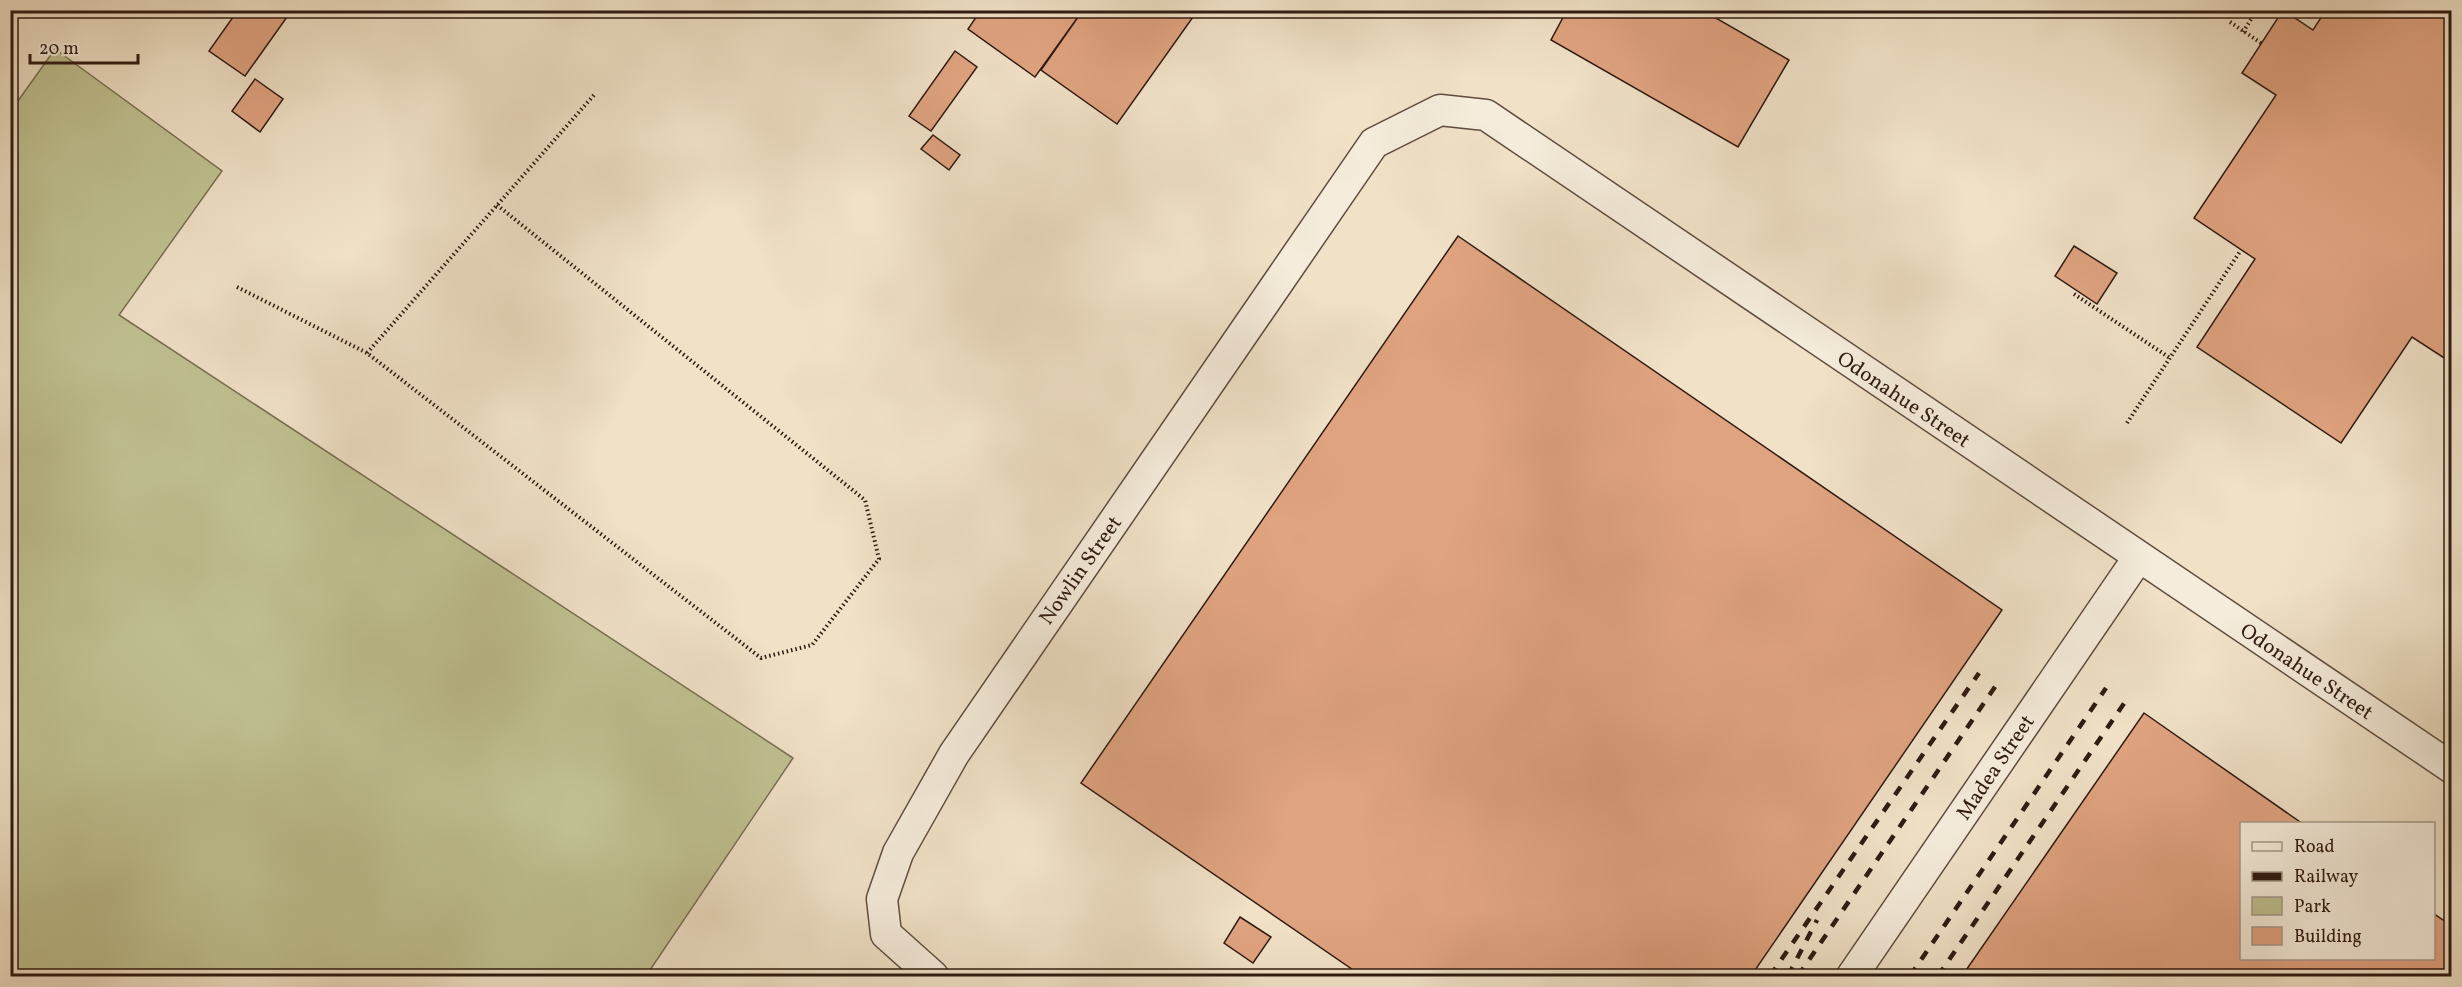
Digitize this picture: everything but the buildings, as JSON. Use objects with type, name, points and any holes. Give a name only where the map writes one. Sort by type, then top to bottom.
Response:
[{"type":"street","name":"Odonahue Street","points":[[1354,171],[1374,142],[1440,110],[1486,115],[2451,768]]},
{"type":"street","name":"Nowlin Street","points":[[933,976],[886,934],[882,899],[898,853],[954,754],[1354,171]]},
{"type":"street","name":"Madea Street","points":[[1852,976],[2138,558]]},
{"type":"path","points":[[2243,32],[2257,10]]},
{"type":"path","points":[[2230,22],[2261,43]]},
{"type":"path","points":[[367,353],[594,95]]},
{"type":"path","points":[[237,287],[367,353],[761,658],[812,645],[879,559],[865,500],[497,205]]},
{"type":"path","points":[[2127,423],[2241,250]]},
{"type":"path","points":[[2074,294],[2170,358]]},
{"type":"green space","points":[[55,49],[222,171],[119,315],[793,758],[646,976],[11,976],[10,112]]},
{"type":"railway","points":[[1770,976],[1979,673]]},
{"type":"railway","points":[[1798,976],[1999,681]]},
{"type":"railway","points":[[1910,976],[2106,688]]},
{"type":"railway","points":[[1938,976],[2127,699]]},
{"type":"railway","points":[[1788,976],[1817,920]]}]
